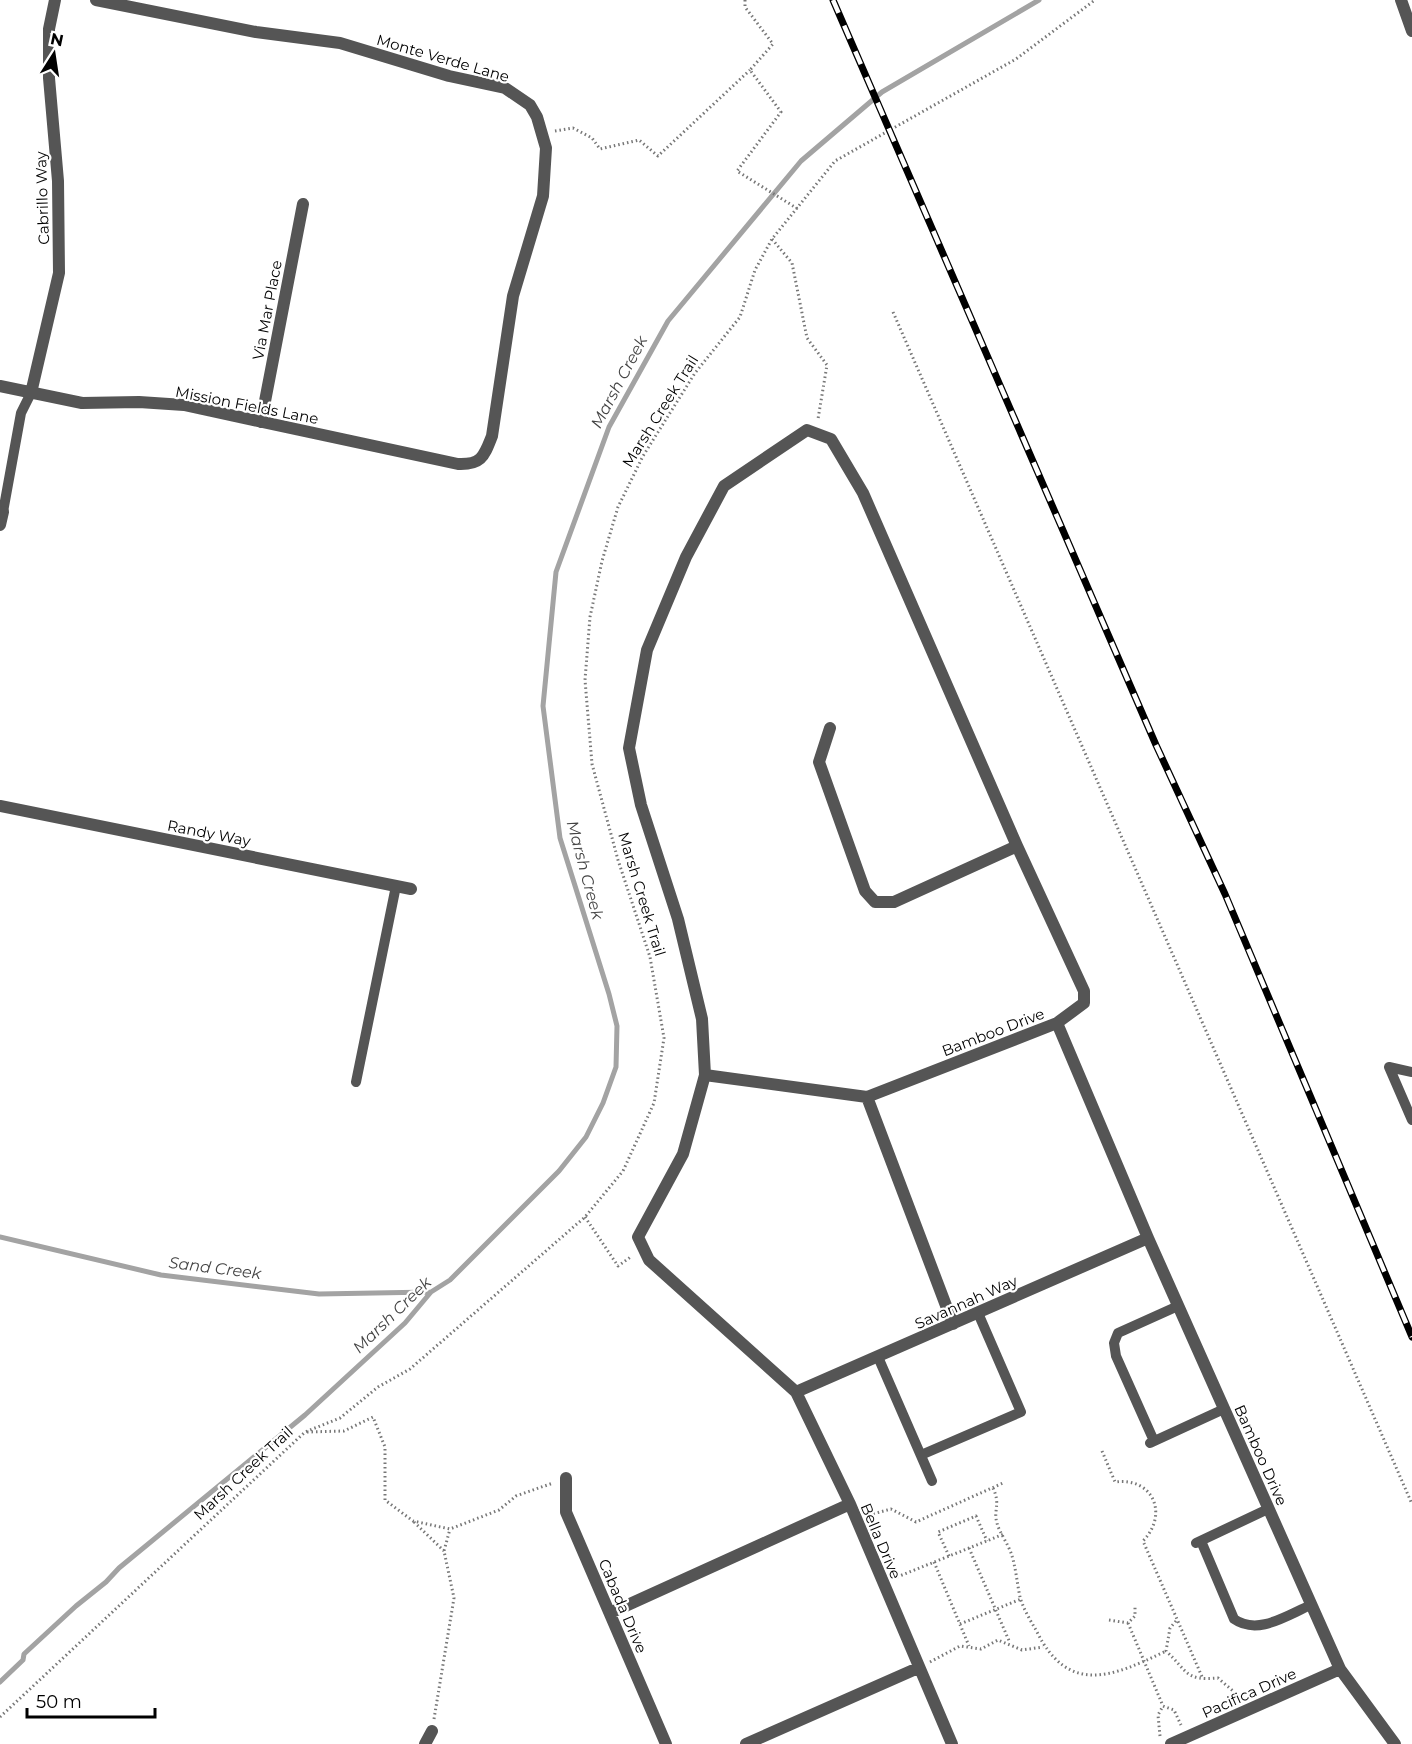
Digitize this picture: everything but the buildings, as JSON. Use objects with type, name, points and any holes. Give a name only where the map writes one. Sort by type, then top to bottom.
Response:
[{"type":"street","name":"Cabrillo Way","points":[[31,393],[59,273],[58,181],[49,78],[49,29],[55,0]]},
{"type":"street","name":"Monte Verde Lane","points":[[96,0],[256,32],[340,43],[449,76],[505,88],[530,105],[546,148],[543,196],[513,296],[492,436],[484,456]]},
{"type":"street","points":[[1401,0],[1412,31]]},
{"type":"street","name":"Via Mar Place","points":[[261,422],[303,204]]},
{"type":"street","name":"Mission Fields Lane","points":[[0,386],[82,403],[138,402],[184,405],[458,464],[472,464],[484,456]]},
{"type":"street","points":[[643,1248],[638,1237],[683,1154],[705,1075],[702,1019],[678,919],[641,805],[629,748],[647,650],[686,557],[724,486],[807,430],[831,438],[863,493],[1083,991],[1084,1003],[1057,1023]]},
{"type":"street","points":[[0,525],[3,512]]},
{"type":"street","points":[[830,728],[819,762],[865,891],[875,902],[894,902],[1017,846]]},
{"type":"street","name":"Randy Way","points":[[0,806],[411,889]]},
{"type":"street","name":"Bamboo Drive","points":[[705,1075],[867,1097],[1057,1023],[1148,1238],[1340,1669],[1395,1744]]},
{"type":"street","points":[[867,1097],[953,1324]]},
{"type":"street","name":"Savannah Way","points":[[796,1392],[1148,1238]]},
{"type":"street","name":"Bella Drive","points":[[643,1248],[649,1260],[796,1392],[850,1504],[952,1744]]},
{"type":"street","name":"Cabada Drive","points":[[566,1478],[566,1512],[666,1744]]},
{"type":"street","points":[[610,1613],[850,1504]]},
{"type":"street","points":[[746,1744],[918,1668]]},
{"type":"street","name":"Pacifica Drive","points":[[1171,1744],[1340,1669]]},
{"type":"street","points":[[425,1744],[432,1731]]},
{"type":"lane","points":[[3,512],[21,413],[31,393]]},
{"type":"lane","points":[[356,1082],[396,886]]},
{"type":"lane","points":[[1412,1072],[1389,1067],[1412,1120]]},
{"type":"lane","points":[[1178,1306],[1118,1334],[1114,1343],[1116,1356],[1152,1442],[1224,1409]]},
{"type":"lane","points":[[921,1455],[1021,1412],[978,1313]]},
{"type":"lane","points":[[878,1357],[932,1481]]},
{"type":"lane","points":[[1269,1509],[1198,1542],[1233,1619],[1244,1627],[1260,1627],[1311,1605]]},
{"type":"path","points":[[542,134],[573,128],[592,138],[600,149],[639,140],[658,156],[750,70],[773,44],[745,8],[745,0]]},
{"type":"path","name":"Marsh Creek Trail","points":[[0,1717],[304,1432],[340,1418],[378,1387],[410,1369],[585,1217],[623,1171],[654,1103],[664,1038],[650,957],[618,860],[592,764],[585,680],[590,617],[618,507],[638,466],[695,373],[740,317],[755,270],[772,239],[835,161],[1016,59],[1095,0]]},
{"type":"path","points":[[750,70],[781,112],[738,171],[798,209]]},
{"type":"path","points":[[772,239],[792,263],[807,338],[827,365],[816,433]]},
{"type":"path","points":[[893,312],[1412,1504]]},
{"type":"path","points":[[585,1217],[618,1266],[643,1248]]},
{"type":"path","points":[[304,1432],[344,1431],[373,1417],[385,1447],[385,1500],[413,1521],[444,1551]]},
{"type":"path","points":[[1102,1451],[1115,1482],[1127,1480],[1145,1487],[1155,1502],[1156,1517],[1150,1533],[1143,1540],[1176,1621],[1203,1679]]},
{"type":"path","points":[[413,1521],[450,1529],[499,1510],[516,1496],[566,1478]]},
{"type":"path","points":[[856,1520],[891,1509],[916,1522],[1003,1483]]},
{"type":"path","points":[[993,1488],[999,1500],[997,1523],[1012,1555],[1021,1599],[1044,1647],[1061,1666],[1083,1676],[1123,1671],[1166,1651]]},
{"type":"path","points":[[949,1556],[938,1532],[976,1516],[987,1540]]},
{"type":"path","points":[[432,1731],[454,1598],[444,1551],[450,1529]]},
{"type":"path","points":[[883,1583],[1004,1534]]},
{"type":"path","points":[[969,1548],[1010,1643]]},
{"type":"path","points":[[934,1562],[969,1647]]},
{"type":"path","points":[[960,1624],[1021,1599]]},
{"type":"path","points":[[1128,1623],[1135,1616],[1135,1607]]},
{"type":"path","points":[[1109,1620],[1128,1623]]},
{"type":"path","points":[[1166,1651],[1170,1628],[1176,1621]]},
{"type":"path","points":[[1128,1623],[1163,1706],[1174,1710],[1187,1737]]},
{"type":"path","points":[[918,1668],[960,1646],[981,1649],[998,1640],[1010,1643],[1022,1650],[1044,1647]]},
{"type":"path","points":[[1166,1651],[1188,1676],[1203,1679],[1218,1678],[1240,1696],[1248,1710]]},
{"type":"path","points":[[1161,1744],[1158,1715],[1163,1706]]},
{"type":"waterway","name":"Marsh Creek","points":[[0,1682],[23,1660],[24,1654],[76,1606],[305,1415],[405,1323],[431,1292],[450,1280],[559,1171],[586,1137],[603,1103],[616,1067],[617,1026],[560,838],[543,706],[556,572],[609,427],[668,321],[801,161],[882,92],[1039,0]]},
{"type":"waterway","name":"Sand Creek","points":[[0,1237],[161,1275],[319,1294],[431,1292]]},
{"type":"railway","points":[[833,0],[1156,745],[1225,894],[1412,1337]]}]
